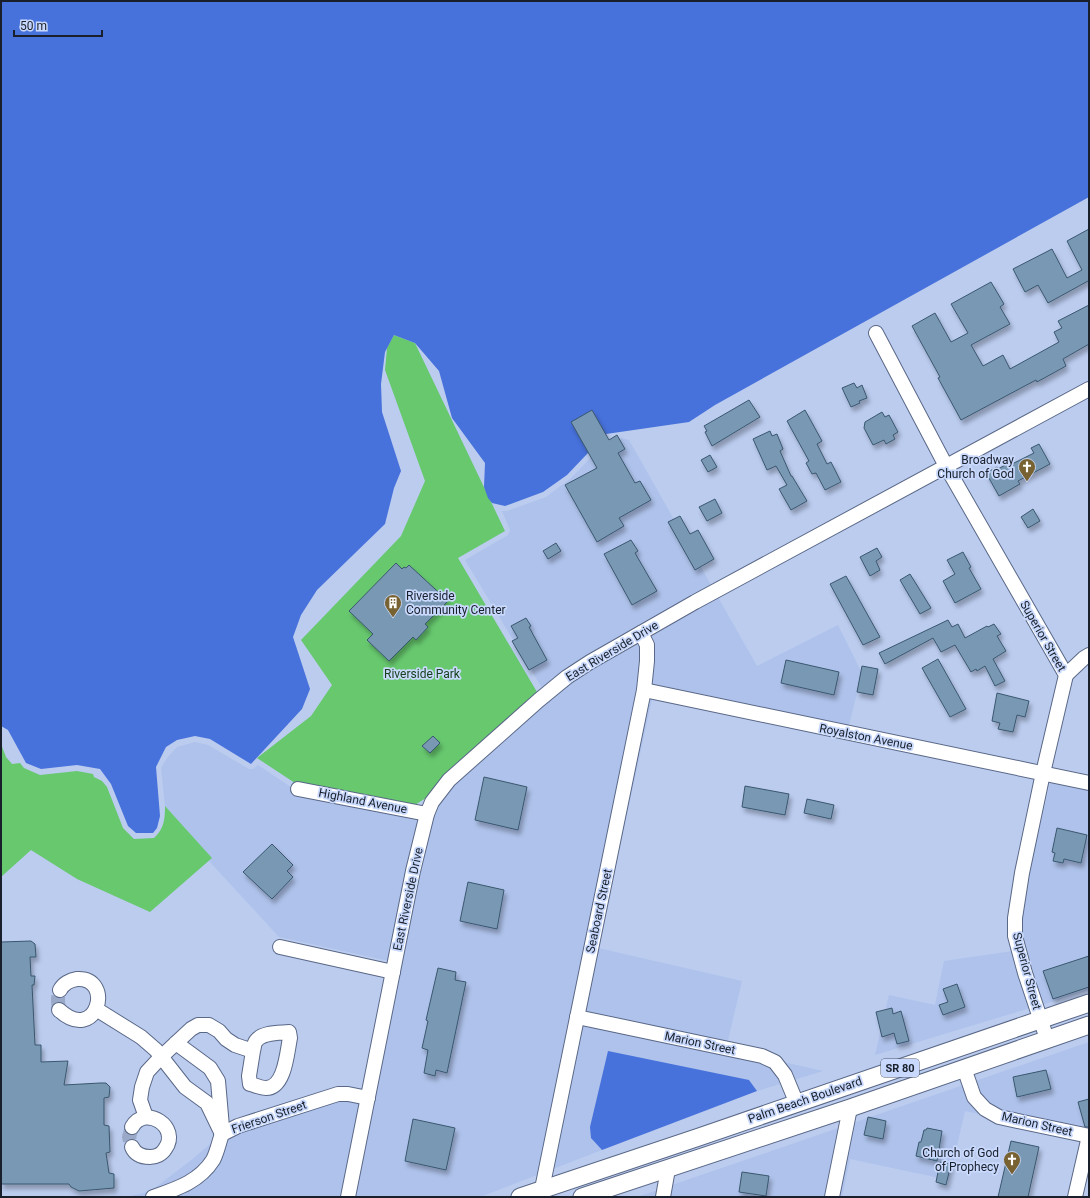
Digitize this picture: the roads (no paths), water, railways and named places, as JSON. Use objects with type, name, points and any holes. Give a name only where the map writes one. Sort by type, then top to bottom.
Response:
[{"type":"main road","name":"Palm Beach Boulevard","points":[[520,1197],[797,1104],[1089,1003]]},
{"type":"main road","name":"Palm Beach Boulevard","points":[[582,1197],[850,1108],[1089,1025]]},
{"type":"main road","points":[[668,1169],[672,1159],[699,1137]]},
{"type":"street","name":"Superior Street","points":[[876,333],[946,466],[1066,675],[1022,873],[1015,918],[1015,936],[1047,1039]]},
{"type":"street","name":"East Riverside Drive","points":[[348,1197],[413,871],[427,814],[432,802],[449,780],[539,700],[567,677],[590,662],[695,602],[1089,389]]},
{"type":"street","name":"Seaboard Street","points":[[542,1189],[644,690],[648,661],[648,645],[641,634]]},
{"type":"street","points":[[1066,675],[1089,655]]},
{"type":"street","name":"Royalston Avenue","points":[[644,690],[1089,783]]},
{"type":"street","name":"Highland Avenue","points":[[298,789],[427,814]]},
{"type":"street","points":[[280,947],[393,972]]},
{"type":"street","points":[[59,1010],[70,1018],[77,1020],[85,1019],[91,1016],[96,1009],[99,998],[93,985],[81,979],[74,979],[67,982],[60,990]]},
{"type":"street","points":[[96,1009],[141,1037],[156,1050],[185,1087],[207,1103],[222,1134]]},
{"type":"street","name":"Marion Street","points":[[577,1017],[762,1056],[775,1062],[786,1075],[797,1104]]},
{"type":"street","points":[[146,1118],[140,1100],[142,1087],[147,1072],[191,1029],[198,1025],[209,1025],[219,1031],[226,1040],[235,1045],[253,1051]]},
{"type":"street","points":[[176,1043],[210,1068],[218,1081],[222,1134]]},
{"type":"street","name":"Marion Street","points":[[964,1068],[974,1097],[985,1109],[999,1116],[1089,1136]]},
{"type":"street","name":"Frierson Street","points":[[153,1197],[186,1185],[203,1173],[213,1159],[222,1134],[238,1126],[338,1094],[348,1094],[368,1098]]},
{"type":"street","points":[[832,1197],[850,1108]]},
{"type":"street","points":[[132,1127],[139,1120],[153,1118],[162,1122],[169,1133],[168,1145],[164,1151],[158,1155],[145,1157],[139,1155],[132,1147]]},
{"type":"street","points":[[1076,1197],[1089,1136]]},
{"type":"street","points":[[663,1197],[668,1169]]},
{"type":"water","points":[[1,1],[1089,1],[1089,197],[715,405],[689,422],[606,434],[567,475],[543,492],[505,506],[492,503],[488,498],[484,487],[485,463],[452,418],[439,371],[415,343],[394,335],[385,352],[381,384],[382,412],[401,471],[394,488],[385,524],[317,590],[301,615],[293,637],[310,689],[302,709],[251,764],[210,739],[195,736],[177,740],[166,747],[156,767],[160,816],[157,828],[153,833],[136,833],[128,826],[111,784],[100,769],[77,765],[41,769],[26,763],[8,730],[1,726]]},
{"type":"water","points":[[608,1051],[749,1080],[757,1091],[602,1150],[591,1138],[590,1127]]},
{"type":"tunnel","points":[[59,1010],[58,998],[60,990]]},
{"type":"tunnel","points":[[132,1127],[129,1137],[132,1147]]},
{"type":"place","name":"Broadway Church of God","points":[[1027,482]]},
{"type":"place","name":"Riverside Community Center","points":[[393,618]]},
{"type":"place","name":"Church of God of Prophecy","points":[[1012,1175]]},
{"type":"park label","name":"Riverside Park","points":[[422,674]]}]
